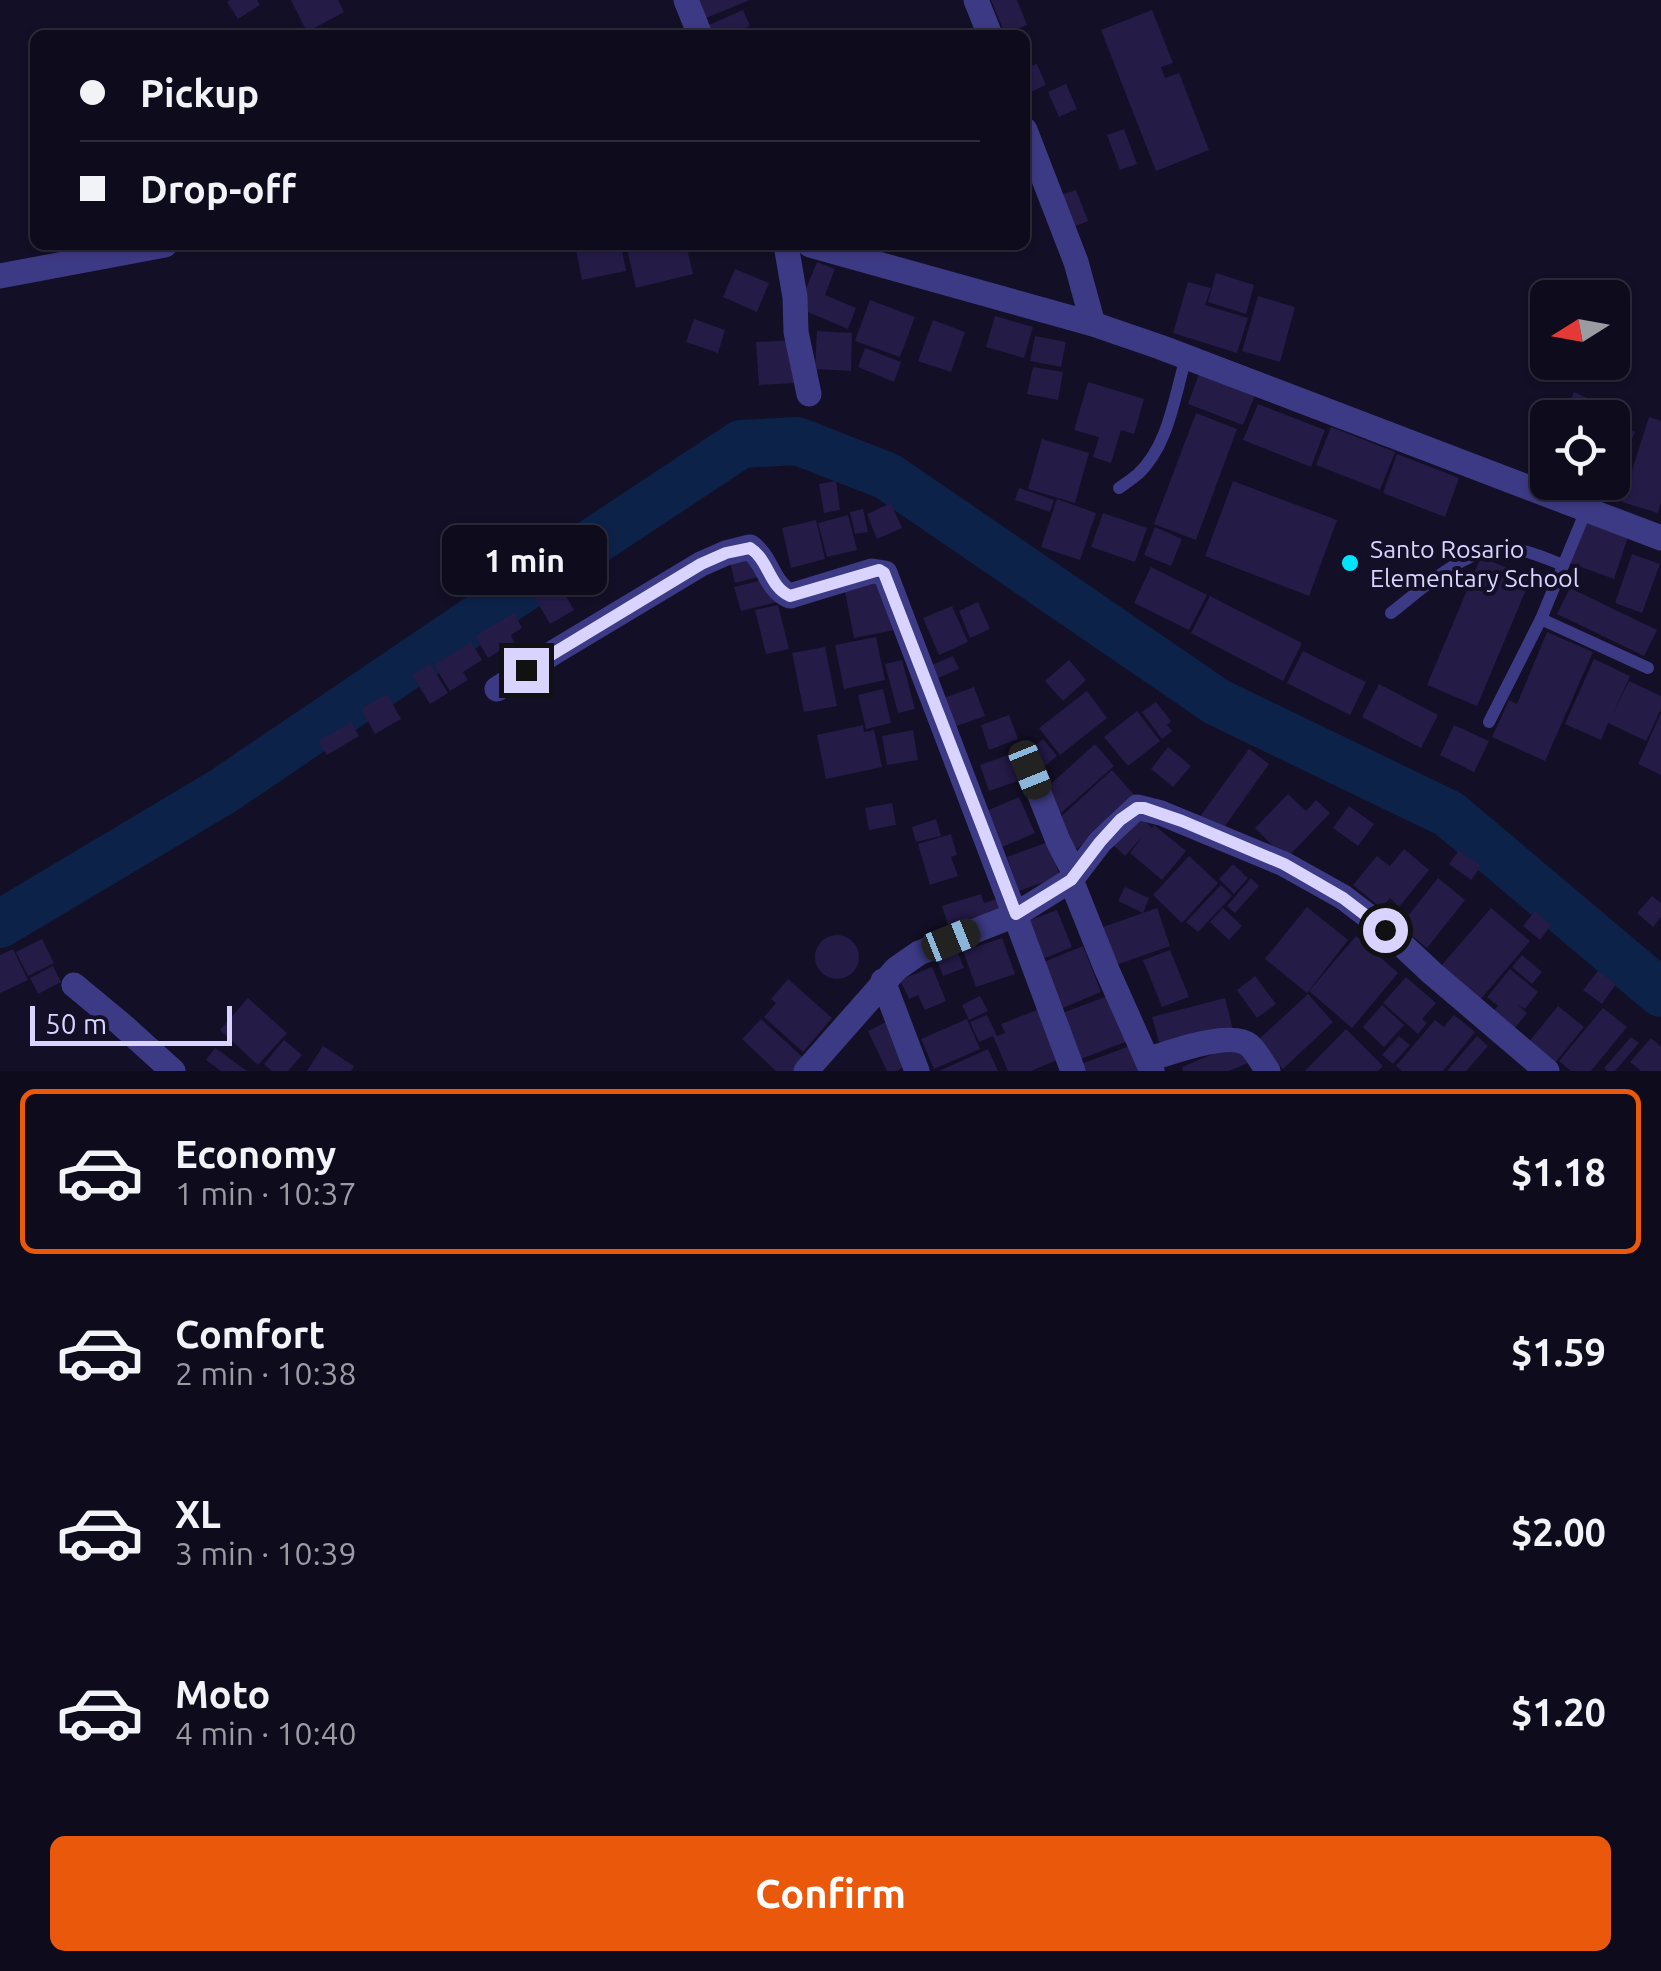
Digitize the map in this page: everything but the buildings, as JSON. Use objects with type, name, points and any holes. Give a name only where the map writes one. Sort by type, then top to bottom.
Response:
[{"type":"street","points":[[686,0],[698,30]]},
{"type":"street","points":[[976,0],[988,30]]},
{"type":"street","points":[[1030,143],[1076,262],[1093,324]]},
{"type":"street","points":[[0,276],[138,250]]},
{"type":"street","points":[[787,250],[796,332],[809,394]]},
{"type":"street","points":[[828,250],[1093,324],[1661,538]]},
{"type":"street","points":[[498,689],[701,564],[726,553],[750,548],[757,552],[780,592],[790,596],[879,570],[884,573],[1073,1071]]},
{"type":"street","points":[[1030,770],[1107,970],[1149,1066],[1182,1048],[1231,1038],[1248,1044],[1268,1071]]},
{"type":"street","points":[[806,1071],[883,982],[919,953],[1016,914],[1073,877],[1120,820],[1137,808],[1161,812],[1284,864],[1343,898],[1547,1071]]},
{"type":"street","points":[[883,982],[917,1071]]},
{"type":"street","points":[[74,986],[173,1071]]},
{"type":"lane","points":[[1118,488],[1139,474],[1155,452],[1168,426],[1186,358]]},
{"type":"lane","points":[[1489,722],[1541,619],[1587,508]]},
{"type":"lane","points":[[1391,613],[1448,569],[1479,553],[1504,548],[1529,552],[1563,565]]},
{"type":"lane","points":[[1541,619],[1648,668]]},
{"type":"waterway","points":[[0,924],[223,791],[741,444],[797,441],[887,476],[1217,702],[1449,814],[1661,993]]},
{"type":"place","name":"Santo Rosario Elementary School","points":[[1350,563]]},
{"type":"route","points":[[526,670],[701,564],[743,548],[757,552],[780,592],[790,596],[879,570],[884,573],[1016,914],[1071,880],[1120,820],[1137,808],[1144,808],[1284,864],[1343,898],[1385,930]]}]
